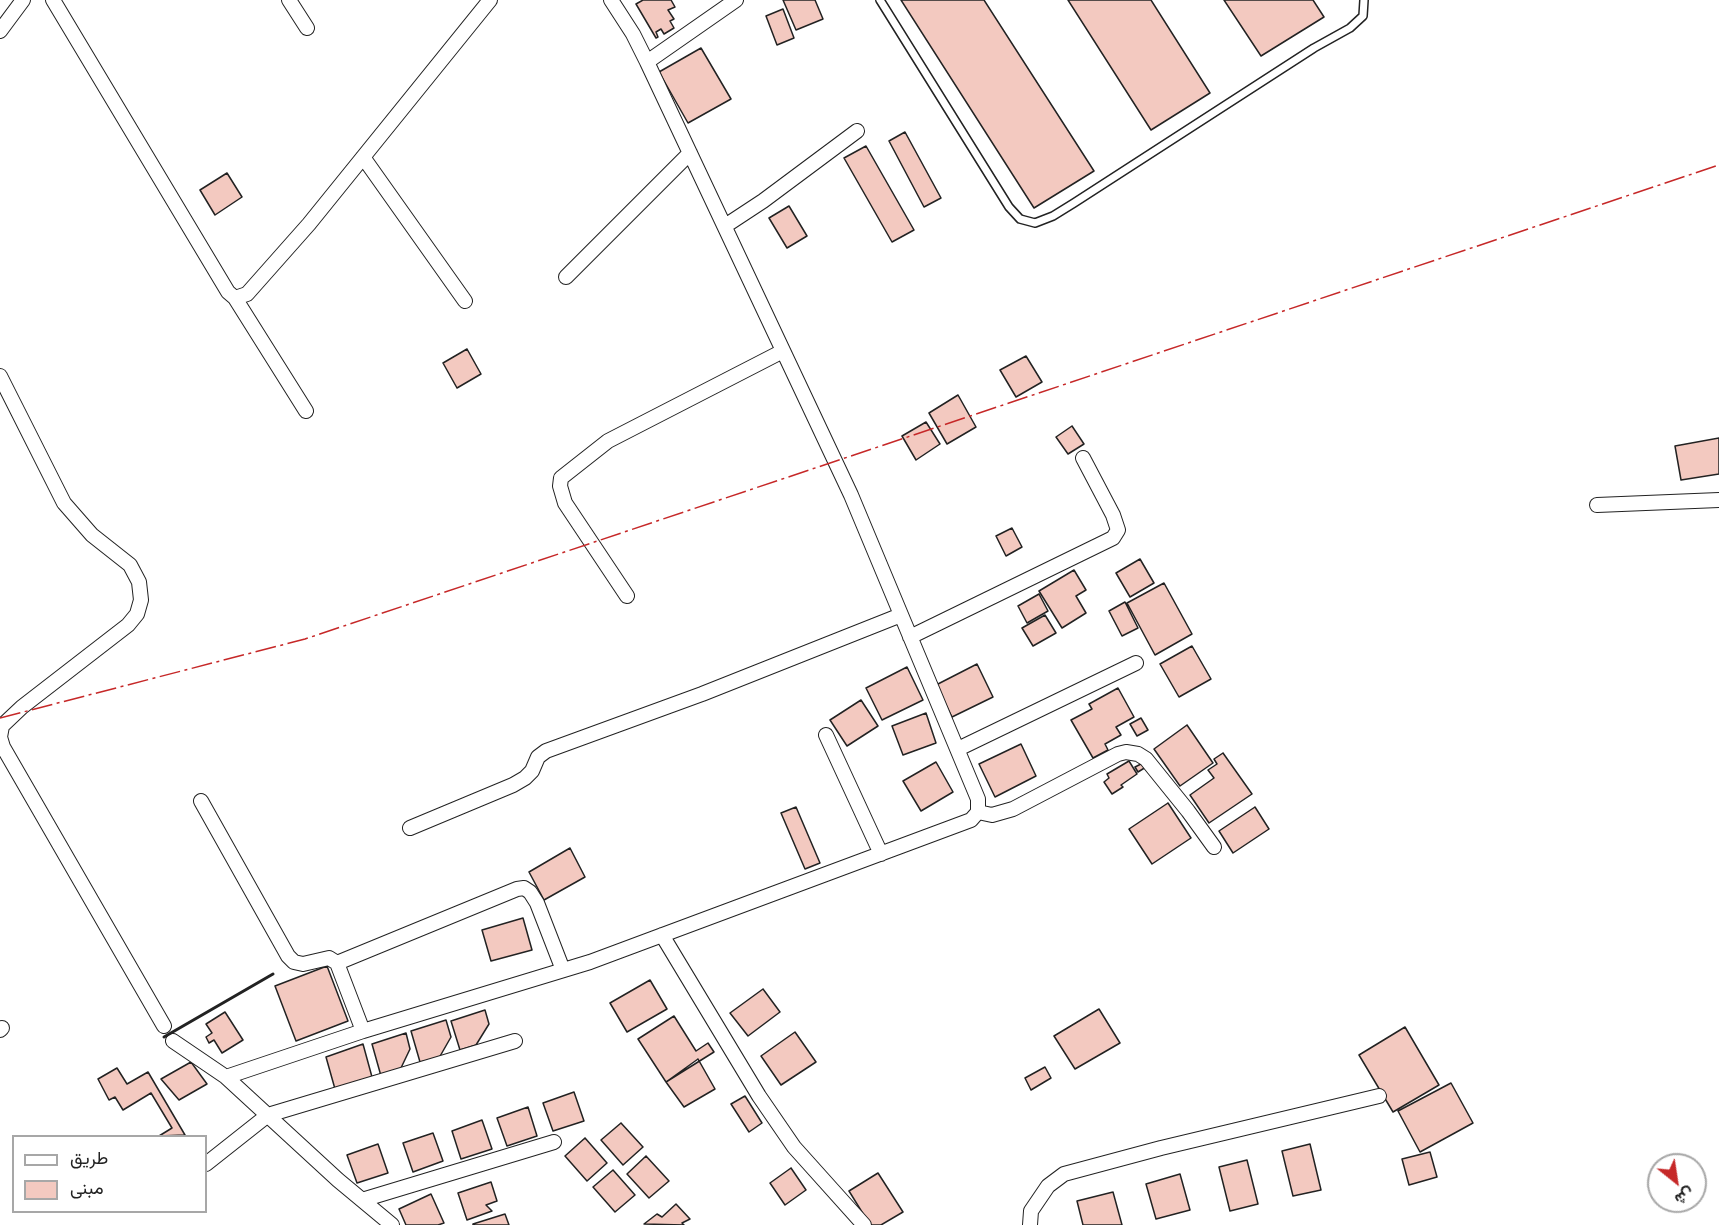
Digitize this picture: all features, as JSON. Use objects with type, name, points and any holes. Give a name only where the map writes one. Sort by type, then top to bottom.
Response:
[{"type":"street","points":[[0,31],[22,0]]},
{"type":"street","points":[[53,0],[228,292],[235,298],[306,411]]},
{"type":"street","points":[[289,0],[307,28]]},
{"type":"street","points":[[235,298],[247,294],[309,224],[490,0]]},
{"type":"street","points":[[226,1077],[363,1031],[563,970],[972,820],[978,812],[978,799],[958,749],[851,495],[647,62],[633,34],[611,0]]},
{"type":"street","points":[[647,62],[736,0]]},
{"type":"street","points":[[725,226],[763,201],[857,131]]},
{"type":"street","points":[[567,277],[690,153]]},
{"type":"street","points":[[363,157],[465,301]]},
{"type":"street","points":[[627,596],[565,503],[560,486],[561,478],[608,441],[783,351]]},
{"type":"street","points":[[0,376],[64,502],[92,535],[130,565],[139,582],[141,600],[137,614],[128,625],[22,707],[2,726],[0,737],[3,747],[164,1026]]},
{"type":"street","points":[[910,637],[1113,538],[1118,530],[1113,515],[1083,458]]},
{"type":"street","points":[[1597,504],[1719,500]]},
{"type":"street","points":[[410,828],[513,785],[532,771],[538,757],[546,751],[702,694],[901,615]]},
{"type":"street","points":[[958,749],[1136,663]]},
{"type":"street","points":[[826,735],[881,854]]},
{"type":"street","points":[[978,812],[992,815],[1013,809],[1118,754],[1126,752],[1138,754],[1146,759],[1214,847]]},
{"type":"street","points":[[201,801],[288,956],[294,962],[303,964],[329,958],[337,963],[363,1031]]},
{"type":"street","points":[[337,963],[524,888],[530,892],[537,903],[563,970]]},
{"type":"street","points":[[662,935],[759,1096],[794,1147],[864,1225]]},
{"type":"street","points":[[173,1041],[226,1077],[338,1180],[392,1225]]},
{"type":"street","points":[[207,1163],[268,1114],[515,1041]]},
{"type":"street","points":[[1030,1225],[1031,1211],[1048,1186],[1064,1174],[1161,1148],[1379,1096]]},
{"type":"street","points":[[362,1200],[554,1142]]},
{"type":"lane","points":[[880,0],[1009,207],[1020,219],[1035,223],[1053,216],[1314,48],[1350,28],[1363,16],[1364,0]]},
{"type":"building","points":[[643,0],[671,0],[675,7],[668,10],[674,19],[670,21],[674,28],[664,34],[661,29],[656,32],[658,37],[656,38],[636,4]]},
{"type":"building","points":[[783,0],[815,0],[823,19],[796,30]]},
{"type":"building","points":[[901,0],[984,0],[1094,171],[1034,208]]},
{"type":"building","points":[[1068,0],[1151,0],[1210,93],[1151,130]]},
{"type":"building","points":[[1224,0],[1313,0],[1324,17],[1261,56]]},
{"type":"building","points":[[783,9],[794,38],[777,45],[766,16]]},
{"type":"building","points":[[701,48],[731,99],[688,123],[659,72]]},
{"type":"building","points":[[905,132],[941,198],[924,207],[889,141]]},
{"type":"building","points":[[866,146],[914,230],[892,242],[844,158]]},
{"type":"building","points":[[227,173],[242,197],[215,215],[200,190]]},
{"type":"building","points":[[789,206],[807,236],[787,248],[769,218]]},
{"type":"building","points":[[467,349],[481,374],[457,388],[443,363]]},
{"type":"building","points":[[1026,356],[1042,382],[1016,397],[1000,370]]},
{"type":"building","points":[[958,395],[976,427],[947,444],[929,413]]},
{"type":"building","points":[[926,422],[940,444],[916,460],[902,436]]},
{"type":"building","points":[[1072,426],[1084,444],[1068,454],[1056,437]]},
{"type":"building","points":[[1719,438],[1719,474],[1681,480],[1675,446]]},
{"type":"building","points":[[1012,528],[1022,547],[1006,556],[996,536]]},
{"type":"building","points":[[1140,559],[1154,583],[1130,597],[1116,573]]},
{"type":"building","points":[[1074,570],[1086,590],[1076,596],[1086,613],[1062,628],[1039,591]]},
{"type":"building","points":[[1164,583],[1192,634],[1155,655],[1127,603]]},
{"type":"building","points":[[1039,594],[1048,611],[1027,623],[1018,606]]},
{"type":"building","points":[[1125,602],[1138,628],[1122,636],[1109,611]]},
{"type":"building","points":[[1045,615],[1056,633],[1033,646],[1022,628]]},
{"type":"building","points":[[1192,646],[1211,679],[1179,697],[1160,664]]},
{"type":"building","points":[[977,664],[993,697],[952,717],[936,685]]},
{"type":"building","points":[[907,667],[923,700],[882,720],[866,688]]},
{"type":"building","points":[[1118,688],[1134,717],[1116,727],[1121,735],[1105,744],[1108,750],[1093,758],[1071,720],[1092,709],[1089,704]]},
{"type":"building","points":[[861,700],[878,726],[847,746],[830,720]]},
{"type":"building","points":[[926,713],[936,743],[903,755],[892,726]]},
{"type":"building","points":[[1141,718],[1148,730],[1137,736],[1130,724]]},
{"type":"building","points":[[1187,725],[1213,763],[1180,786],[1154,749]]},
{"type":"building","points":[[1021,744],[1036,776],[995,797],[979,764]]},
{"type":"building","points":[[1223,753],[1252,794],[1209,823],[1190,795],[1214,778],[1208,770],[1217,764],[1214,759]]},
{"type":"building","points":[[1129,761],[1137,774],[1112,794],[1104,782],[1109,778],[1107,774]]},
{"type":"building","points":[[936,762],[953,792],[921,811],[903,781]]},
{"type":"building","points":[[1143,763],[1146,767],[1138,772],[1135,767]]},
{"type":"building","points":[[1168,803],[1191,838],[1152,864],[1129,829]]},
{"type":"building","points":[[796,807],[820,863],[805,869],[781,813]]},
{"type":"building","points":[[1255,807],[1269,829],[1233,853],[1219,831]]},
{"type":"building","points":[[570,848],[585,877],[544,900],[529,872]]},
{"type":"building","points":[[523,918],[532,950],[491,961],[482,930]]},
{"type":"building","points":[[327,966],[348,1021],[296,1041],[275,986]]},
{"type":"building","points":[[650,980],[667,1009],[627,1032],[610,1003]]},
{"type":"building","points":[[763,989],[780,1012],[748,1036],[730,1013]]},
{"type":"building","points":[[1099,1009],[1120,1043],[1075,1069],[1054,1036]]},
{"type":"building","points":[[485,1010],[489,1024],[476,1045],[460,1050],[451,1021]]},
{"type":"building","points":[[225,1012],[243,1040],[222,1053],[214,1040],[209,1043],[206,1037],[212,1033],[206,1024]]},
{"type":"building","points":[[674,1016],[696,1051],[708,1043],[714,1052],[666,1082],[638,1039]]},
{"type":"building","points":[[446,1020],[451,1037],[439,1058],[420,1062],[411,1031]]},
{"type":"building","points":[[1405,1027],[1439,1085],[1393,1112],[1359,1055]]},
{"type":"building","points":[[795,1032],[816,1062],[781,1085],[761,1056]]},
{"type":"building","points":[[406,1033],[410,1049],[400,1070],[381,1076],[372,1044]]},
{"type":"building","points":[[363,1044],[372,1077],[335,1089],[326,1057]]},
{"type":"building","points":[[698,1059],[715,1089],[684,1107],[666,1082]]},
{"type":"building","points":[[191,1062],[207,1084],[179,1100],[161,1079]]},
{"type":"building","points":[[1045,1067],[1051,1078],[1031,1090],[1025,1078]]},
{"type":"building","points":[[117,1068],[127,1084],[148,1072],[185,1135],[161,1135],[172,1128],[151,1093],[123,1110],[115,1097],[109,1100],[98,1079]]},
{"type":"building","points":[[1451,1083],[1473,1123],[1420,1152],[1398,1111]]},
{"type":"building","points":[[574,1092],[584,1121],[553,1131],[543,1103]]},
{"type":"building","points":[[745,1096],[762,1123],[749,1132],[731,1104]]},
{"type":"building","points":[[528,1107],[537,1136],[507,1146],[497,1118]]},
{"type":"building","points":[[482,1120],[492,1149],[461,1159],[452,1131]]},
{"type":"building","points":[[621,1123],[643,1147],[623,1165],[601,1140]]},
{"type":"building","points":[[433,1133],[443,1161],[413,1172],[403,1143]]},
{"type":"building","points":[[585,1138],[607,1163],[587,1181],[565,1156]]},
{"type":"building","points":[[378,1144],[388,1173],[357,1183],[347,1155]]},
{"type":"building","points":[[1310,1144],[1321,1190],[1293,1196],[1282,1151]]},
{"type":"building","points":[[1430,1152],[1437,1177],[1409,1185],[1402,1159]]},
{"type":"building","points":[[646,1156],[669,1181],[649,1198],[627,1174]]},
{"type":"building","points":[[1247,1160],[1258,1204],[1230,1211],[1219,1167]]},
{"type":"building","points":[[791,1168],[806,1190],[785,1205],[770,1183]]},
{"type":"building","points":[[613,1170],[635,1195],[615,1212],[593,1187]]},
{"type":"building","points":[[878,1173],[903,1212],[881,1225],[870,1225],[849,1191]]},
{"type":"building","points":[[1180,1174],[1190,1210],[1156,1219],[1146,1184]]},
{"type":"building","points":[[491,1182],[497,1201],[486,1205],[492,1211],[467,1220],[458,1193]]},
{"type":"building","points":[[1113,1192],[1122,1225],[1083,1225],[1077,1201]]},
{"type":"building","points":[[431,1194],[444,1223],[406,1225],[399,1209]]},
{"type":"building","points":[[676,1204],[690,1219],[682,1223],[684,1225],[644,1224],[657,1214],[662,1217]]},
{"type":"building","points":[[505,1214],[509,1225],[473,1225],[473,1224]]},
{"type":"wall","points":[[164,1037],[273,974]]},
{"type":"power","points":[[0,718],[305,639],[1719,165]]}]
